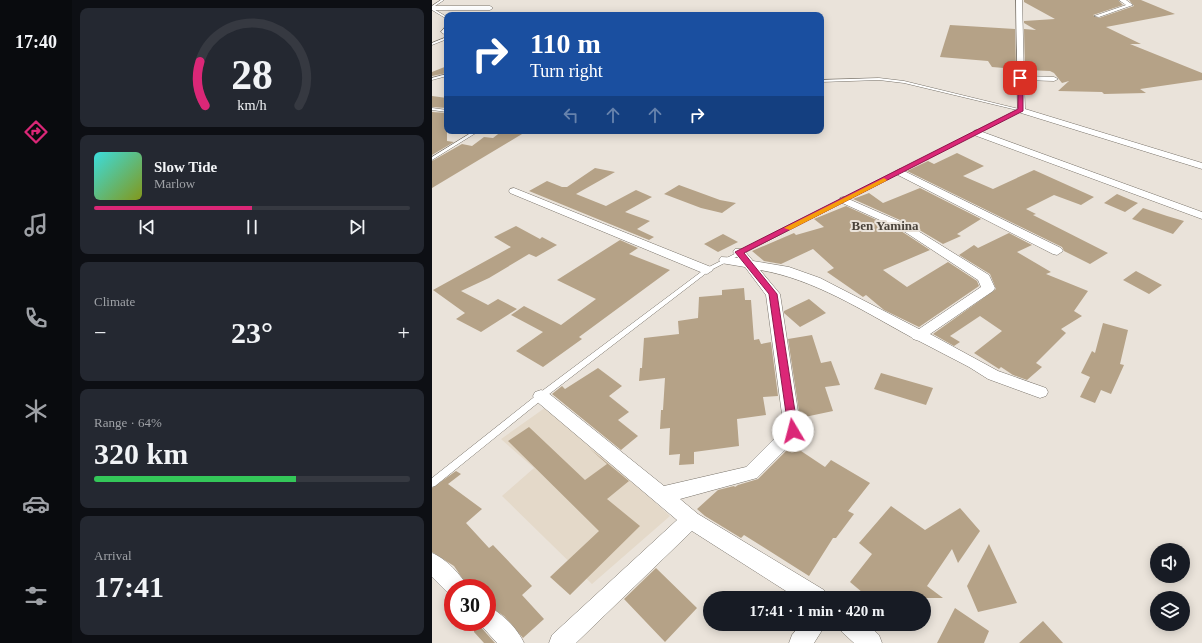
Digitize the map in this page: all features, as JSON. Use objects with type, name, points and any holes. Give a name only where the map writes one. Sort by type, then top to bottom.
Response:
[{"type":"street","points":[[1021,0],[1021,110],[1202,166]]},
{"type":"street","points":[[1098,16],[1130,5],[1122,0]]},
{"type":"street","points":[[432,8],[490,8]]},
{"type":"street","points":[[1020,78],[1054,79]]},
{"type":"street","points":[[977,133],[1202,216]]},
{"type":"street","points":[[900,172],[1056,250]]},
{"type":"street","points":[[514,191],[707,270]]},
{"type":"street","points":[[844,200],[906,228],[984,278],[988,288],[918,336]]},
{"type":"street","points":[[663,495],[751,473],[793,431],[773,294],[739,252]]},
{"type":"street","points":[[725,260],[785,270],[815,281],[918,336],[974,363],[993,376],[1040,392]]},
{"type":"street","points":[[541,396],[663,495],[691,520],[805,591]]},
{"type":"street","points":[[560,643],[691,520]]},
{"type":"street","points":[[432,563],[448,579]]},
{"type":"street","points":[[496,626],[513,643]]},
{"type":"street","points":[[800,643],[809,631]]},
{"type":"street","points":[[858,631],[872,643]]},
{"type":"lane","points":[[443,0],[432,8],[444,16]]},
{"type":"lane","points":[[432,44],[444,38]]},
{"type":"lane","points":[[432,79],[444,76]]},
{"type":"lane","points":[[824,81],[846,79],[904,82],[1021,110]]},
{"type":"lane","points":[[432,109],[444,111]]},
{"type":"lane","points":[[432,483],[541,396],[707,270],[739,252],[1021,110]]},
{"type":"lane","points":[[432,160],[472,134]]},
{"type":"shaded area","points":[[549,405],[670,516],[592,584],[502,496],[534,468],[501,439]]},
{"type":"building","points":[[1024,0],[1118,0],[1123,5],[1093,15],[1099,18],[1134,6],[1129,0],[1141,0],[1175,14],[1106,27],[1141,44],[1130,44],[1202,73],[1202,80],[1140,89],[1146,93],[1104,94],[1102,92],[1058,91],[1069,81],[1062,83],[1054,73],[1050,71],[1025,70],[1024,29],[1036,30],[1024,23],[1024,21],[1055,19],[1024,2]]},
{"type":"building","points":[[950,25],[1015,29],[1016,69],[992,67],[988,61],[940,57]]},
{"type":"building","points":[[444,67],[444,74],[432,76],[432,72]]},
{"type":"building","points":[[432,96],[444,98],[444,108],[432,107]]},
{"type":"building","points":[[432,112],[444,113],[444,134],[447,134],[447,141],[454,142],[432,155]]},
{"type":"building","points":[[498,134],[522,134],[432,188],[432,161],[462,144],[472,146],[484,137],[493,138]]},
{"type":"building","points":[[957,153],[984,166],[963,176],[993,189],[1034,170],[1094,197],[1081,205],[1054,195],[1026,209],[1036,214],[1033,215],[1108,253],[1090,264],[1064,251],[1062,247],[907,171],[928,161],[934,164]]},
{"type":"building","points":[[595,168],[615,172],[576,194],[606,206],[636,190],[652,197],[625,212],[650,221],[637,229],[654,237],[649,240],[529,191],[547,181],[562,187],[567,187]]},
{"type":"building","points":[[679,185],[720,200],[736,203],[722,213],[701,208],[664,194]]},
{"type":"building","points":[[920,188],[981,219],[957,234],[961,236],[943,244],[911,225],[853,199],[869,193],[883,203]]},
{"type":"building","points":[[1117,194],[1138,203],[1125,212],[1104,203]]},
{"type":"building","points":[[846,206],[901,231],[930,250],[883,270],[907,287],[948,262],[977,281],[979,286],[919,327],[884,310],[866,295],[863,297],[827,272],[834,268],[813,249],[781,264],[764,261],[752,251],[794,233],[796,235],[824,227],[814,219]]},
{"type":"building","points":[[1143,208],[1184,221],[1173,234],[1132,219]]},
{"type":"building","points":[[516,226],[540,239],[542,237],[557,245],[536,257],[529,254],[489,278],[461,291],[488,305],[498,299],[517,309],[481,332],[456,319],[465,313],[433,290],[511,247],[494,237]]},
{"type":"building","points":[[1009,233],[1032,245],[1017,252],[1051,272],[1046,274],[1088,291],[1074,311],[1082,316],[1061,329],[1066,333],[1036,363],[1042,367],[1027,380],[1013,375],[1001,367],[999,369],[974,353],[1002,331],[980,316],[950,336],[960,342],[954,346],[933,334],[996,289],[990,274],[959,255],[974,245],[978,248]]},
{"type":"building","points":[[723,234],[738,242],[718,252],[704,244]]},
{"type":"building","points":[[620,240],[638,248],[629,254],[670,270],[579,337],[582,339],[543,367],[516,351],[543,332],[511,315],[524,306],[561,325],[596,299],[557,280]]},
{"type":"building","points":[[1136,271],[1162,285],[1149,294],[1123,280]]},
{"type":"building","points":[[744,288],[745,300],[751,300],[754,340],[759,339],[761,344],[771,342],[778,396],[763,397],[766,415],[737,419],[739,446],[694,452],[694,464],[679,465],[680,454],[669,455],[670,428],[660,429],[665,378],[639,381],[640,368],[642,368],[644,338],[679,334],[678,321],[698,318],[699,297],[722,295],[722,290]]},
{"type":"building","points":[[809,299],[826,313],[800,327],[784,313],[784,311]]},
{"type":"building","points":[[1103,323],[1128,330],[1120,364],[1124,365],[1111,394],[1101,390],[1095,403],[1080,397],[1090,377],[1081,373],[1092,351],[1095,353]]},
{"type":"building","points":[[812,335],[821,363],[831,361],[840,385],[825,387],[833,411],[800,418],[788,339]]},
{"type":"building","points":[[598,368],[622,386],[609,396],[629,412],[618,420],[638,436],[621,450],[552,394],[562,386],[565,389]]},
{"type":"building","points":[[881,373],[933,388],[926,405],[874,389]]},
{"type":"building","points":[[529,427],[585,480],[607,464],[589,448],[629,481],[607,499],[640,526],[570,595],[550,577],[599,531],[508,441]]},
{"type":"building","points":[[792,445],[825,467],[831,460],[870,483],[848,511],[854,514],[836,538],[833,538],[809,576],[744,535],[741,538],[705,516],[697,509],[718,490],[735,487],[758,479]]},
{"type":"building","points":[[456,471],[461,474],[448,484],[482,509],[466,523],[489,548],[493,545],[532,586],[522,595],[544,619],[523,638],[504,616],[496,611],[496,579],[463,579],[454,566],[432,552],[432,488]]},
{"type":"building","points":[[891,506],[925,530],[960,508],[980,531],[958,563],[952,549],[927,586],[943,598],[931,598],[931,591],[861,591],[850,582],[872,554],[859,543]]},
{"type":"building","points":[[989,544],[1017,603],[978,612],[967,586]]},
{"type":"building","points":[[656,568],[697,608],[665,642],[624,599]]},
{"type":"building","points":[[955,608],[989,631],[984,643],[937,643]]},
{"type":"building","points":[[1043,621],[1063,643],[1019,643]]},
{"type":"building","points":[[484,631],[495,643],[484,643],[474,632]]},
{"type":"slow traffic","points":[[787,228],[884,180]]},
{"type":"district","name":"Ben Yamina","points":[[885,225]]},
{"type":"route","points":[[793,431],[773,294],[739,252],[1021,110],[1020,78]]}]
